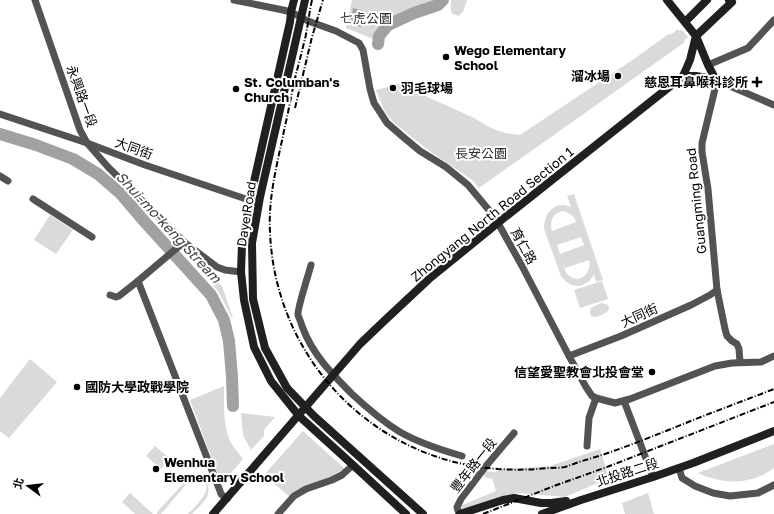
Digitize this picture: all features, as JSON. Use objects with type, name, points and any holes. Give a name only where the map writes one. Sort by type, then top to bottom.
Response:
[{"type":"street","name":"永興路一段","points":[[35,0],[80,130],[87,143],[182,243],[217,267],[225,270],[241,272]]},
{"type":"street","name":"育仁路","points":[[238,0],[291,12],[308,21],[336,31],[359,43],[364,50],[370,89],[374,102],[387,123],[420,151],[446,167],[468,185],[485,205],[498,223],[522,266],[586,387],[592,396],[596,398]]},
{"type":"street","name":"Daye Road","points":[[294,0],[250,200],[242,244],[241,272],[244,300],[254,347],[270,381],[299,416],[406,514]]},
{"type":"street","name":"Daye Road","points":[[305,0],[259,204],[252,244],[253,299],[265,348],[287,388],[305,408],[423,514]]},
{"type":"street","points":[[667,0],[696,36],[716,80]]},
{"type":"street","points":[[685,22],[707,0]]},
{"type":"street","points":[[732,1],[696,36],[690,60],[683,76],[696,76],[716,80],[774,105]]},
{"type":"street","points":[[708,65],[748,48],[774,20]]},
{"type":"street","name":"Zhongyang North Road Section 1","points":[[299,416],[360,344],[429,280],[498,223],[683,76]]},
{"type":"street","name":"Guangming Road","points":[[716,80],[715,90],[702,142],[702,152],[708,189],[717,290],[727,336],[737,344],[740,362]]},
{"type":"street","name":"大同街","points":[[0,114],[259,204]]},
{"type":"street","points":[[0,176],[8,181]]},
{"type":"street","points":[[33,199],[92,237]]},
{"type":"street","points":[[110,295],[116,297],[119,296],[182,243]]},
{"type":"street","points":[[311,265],[298,313],[312,348],[322,362],[363,404],[378,417],[400,432],[446,452],[462,456]]},
{"type":"street","points":[[138,281],[221,494],[227,499]]},
{"type":"street","name":"大同街","points":[[569,356],[654,322],[691,305],[717,290]]},
{"type":"street","points":[[587,446],[589,418],[596,398],[615,403],[624,401],[715,366],[740,362],[761,362],[774,356]]},
{"type":"street","points":[[624,401],[653,477]]},
{"type":"street","points":[[213,514],[299,416]]},
{"type":"street","name":"北投路二段","points":[[581,500],[679,468],[774,431]]},
{"type":"street","name":"豐年路一段","points":[[460,514],[457,506],[461,499],[514,433]]},
{"type":"street","points":[[278,514],[294,496],[306,489],[342,475],[353,465]]},
{"type":"street","name":"北投路二段","points":[[679,468],[682,478],[695,486],[730,496],[758,493],[774,485]]},
{"type":"street","points":[[460,514],[503,500],[514,498],[541,503],[581,500]]},
{"type":"street","points":[[542,514],[581,500]]},
{"type":"green space","name":"七虎公園","points":[[352,0],[441,0],[439,5],[425,4],[384,21],[373,39],[346,28]]},
{"type":"green space","points":[[451,0],[467,0],[463,12],[458,16],[451,12]]},
{"type":"green space","name":"長安公園","points":[[678,29],[679,31],[682,30],[688,37],[684,40],[685,42],[479,188],[472,180],[424,147],[393,122],[385,112],[376,90],[388,87],[391,83],[394,85],[399,84],[474,118],[493,129],[505,133],[520,135]]},
{"type":"green space","points":[[574,194],[603,280],[596,282],[594,274],[587,283],[578,286],[569,283],[561,276],[544,229],[548,213],[552,209],[560,205],[571,207],[567,196]],"holes":[[[563,211],[571,215],[576,222],[552,231],[551,224],[554,216]],[[581,237],[584,245],[560,254],[557,245]],[[589,260],[589,270],[587,274],[580,278],[576,279],[568,275],[565,271],[563,263],[565,268]]]},
{"type":"green space","points":[[50,215],[73,230],[56,254],[34,240]]},
{"type":"green space","points":[[186,248],[190,249],[202,261],[199,265],[222,286],[233,318],[218,291],[186,253]]},
{"type":"green space","points":[[602,281],[608,299],[580,308],[574,290]]},
{"type":"green space","points":[[601,303],[609,307],[607,312],[596,317],[591,316],[591,308]]},
{"type":"green space","points":[[30,359],[57,382],[9,438],[0,431],[0,398]]},
{"type":"green space","points":[[224,386],[224,414],[226,428],[231,443],[243,459],[225,480],[223,480],[219,478],[190,400]]},
{"type":"green space","points":[[241,413],[275,417],[264,430],[264,436],[251,450],[243,435]]},
{"type":"green space","points":[[303,431],[345,469],[291,498],[264,475]]},
{"type":"green space","points":[[774,444],[774,468],[756,478],[727,481],[717,480],[698,473]]},
{"type":"green space","points":[[155,446],[169,458],[161,469],[146,456]]},
{"type":"green space","points":[[600,449],[609,478],[565,497],[518,493],[466,509],[462,509],[460,506],[496,491],[492,479],[484,477],[485,471],[495,472],[503,469],[550,466]]},
{"type":"green space","points":[[194,472],[196,475],[202,476],[208,487],[207,497],[204,501],[192,514],[188,514],[199,503],[207,488],[206,484],[202,480],[195,478],[189,481],[161,514],[157,514],[157,512]]},
{"type":"green space","points":[[130,493],[153,514],[135,514],[122,502]]},
{"type":"green space","points":[[648,493],[654,514],[625,514],[622,503]]},
{"type":"shaded area","points":[[353,8],[364,11],[361,27],[350,24]]},
{"type":"waterway","points":[[378,44],[379,36],[388,25],[414,13],[438,5],[443,0]]},
{"type":"waterway","name":"Shui-mo-keng Stream","points":[[0,134],[36,145],[73,159],[98,174],[121,194],[211,295],[224,320],[229,341],[233,406]]},
{"type":"railway","points":[[312,0],[272,192],[270,232],[276,278],[290,321],[311,360],[339,394],[372,423],[410,446],[452,461],[498,469],[523,470],[560,468],[624,447],[774,389]]},
{"type":"railway","points":[[295,108],[312,37],[323,0]]},
{"type":"railway","points":[[483,514],[774,402]]},
{"type":"place","name":"Wego Elementary School","points":[[446,57]]},
{"type":"place","name":"溜冰場","points":[[618,76]]},
{"type":"place","name":"慈恩耳鼻喉科診所","points":[[757,82]]},
{"type":"place","name":"羽毛球場","points":[[393,88]]},
{"type":"place","name":"St. Columban's Church","points":[[236,89]]},
{"type":"place","name":"信望愛聖教會北投會堂","points":[[652,372]]},
{"type":"place","name":"國防大學政戰學院","points":[[77,387]]},
{"type":"place","name":"Wenhua Elementary School","points":[[156,469]]}]
